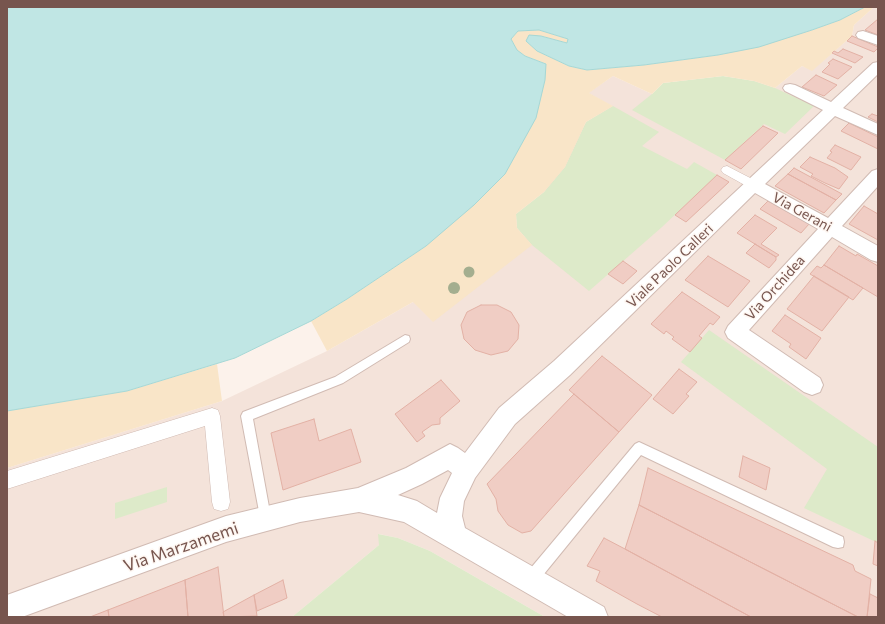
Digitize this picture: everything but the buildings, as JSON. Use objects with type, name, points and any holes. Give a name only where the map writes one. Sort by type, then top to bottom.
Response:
[{"type":"street","points":[[863,35],[878,41]]},
{"type":"street","name":"Viale Paolo Calleri","points":[[454,536],[449,516],[452,498],[467,470],[507,416],[562,368],[878,66]]},
{"type":"street","points":[[790,88],[878,130]]},
{"type":"street","name":"Via Gerani","points":[[727,170],[878,255]]},
{"type":"street","name":"Via Orchidea","points":[[812,385],[735,332],[878,175]]},
{"type":"street","points":[[7,480],[212,416],[221,502]]},
{"type":"street","points":[[358,500],[414,476],[450,456],[467,470]]},
{"type":"street","points":[[358,500],[408,510],[594,617]]},
{"type":"street","name":"Via Marzamemi","points":[[7,609],[226,529],[300,510],[358,500]]},
{"type":"lane","points":[[265,518],[258,466],[247,416],[339,380],[405,338]]},
{"type":"lane","points":[[530,580],[639,448],[838,542]]},
{"type":"shaded area","points":[[874,7],[878,7],[878,617],[545,617],[430,551],[398,538],[379,534],[379,545],[292,617],[7,617],[7,468],[222,401],[327,351],[413,302],[531,245],[517,228],[516,214],[544,192],[586,122],[612,106],[588,93],[613,76],[652,94],[754,81],[775,88],[802,66],[812,70],[852,36],[854,25]]},
{"type":"green space","points":[[723,76],[754,81],[775,88],[814,106],[785,134],[764,124],[725,160],[632,110],[663,83]]},
{"type":"green space","points":[[613,106],[659,132],[642,146],[687,169],[694,162],[717,175],[662,227],[589,291],[532,245],[517,228],[516,214],[544,192],[565,167],[586,122]]},
{"type":"green space","points":[[709,330],[878,447],[878,543],[804,508],[827,469],[681,362]]},
{"type":"green space","points":[[167,487],[167,502],[115,519],[115,503]]},
{"type":"green space","points":[[378,534],[398,538],[430,551],[545,617],[292,617],[379,545]]},
{"type":"sand","points":[[865,7],[874,7],[854,25],[852,36],[812,71],[802,66],[775,88],[754,81],[723,76],[663,83],[652,94],[613,76],[589,93],[613,106],[586,122],[565,167],[544,192],[516,214],[517,228],[532,245],[433,322],[413,302],[327,351],[311,321],[347,299],[426,246],[546,64],[525,56],[517,50],[511,39],[518,31],[539,30],[568,39],[567,43],[541,36],[526,41],[537,51],[569,66],[587,70],[644,65],[718,55],[812,30],[840,20]]},
{"type":"sand","points":[[217,364],[222,401],[7,468],[7,411],[127,391]]},
{"type":"water","points":[[7,7],[865,7],[840,20],[759,47],[718,55],[644,65],[587,70],[569,66],[537,51],[526,41],[529,35],[541,36],[567,43],[568,39],[539,30],[518,31],[511,39],[517,50],[525,56],[546,64],[545,80],[536,118],[505,174],[474,205],[426,246],[347,299],[311,321],[235,358],[127,391],[7,411]]}]
